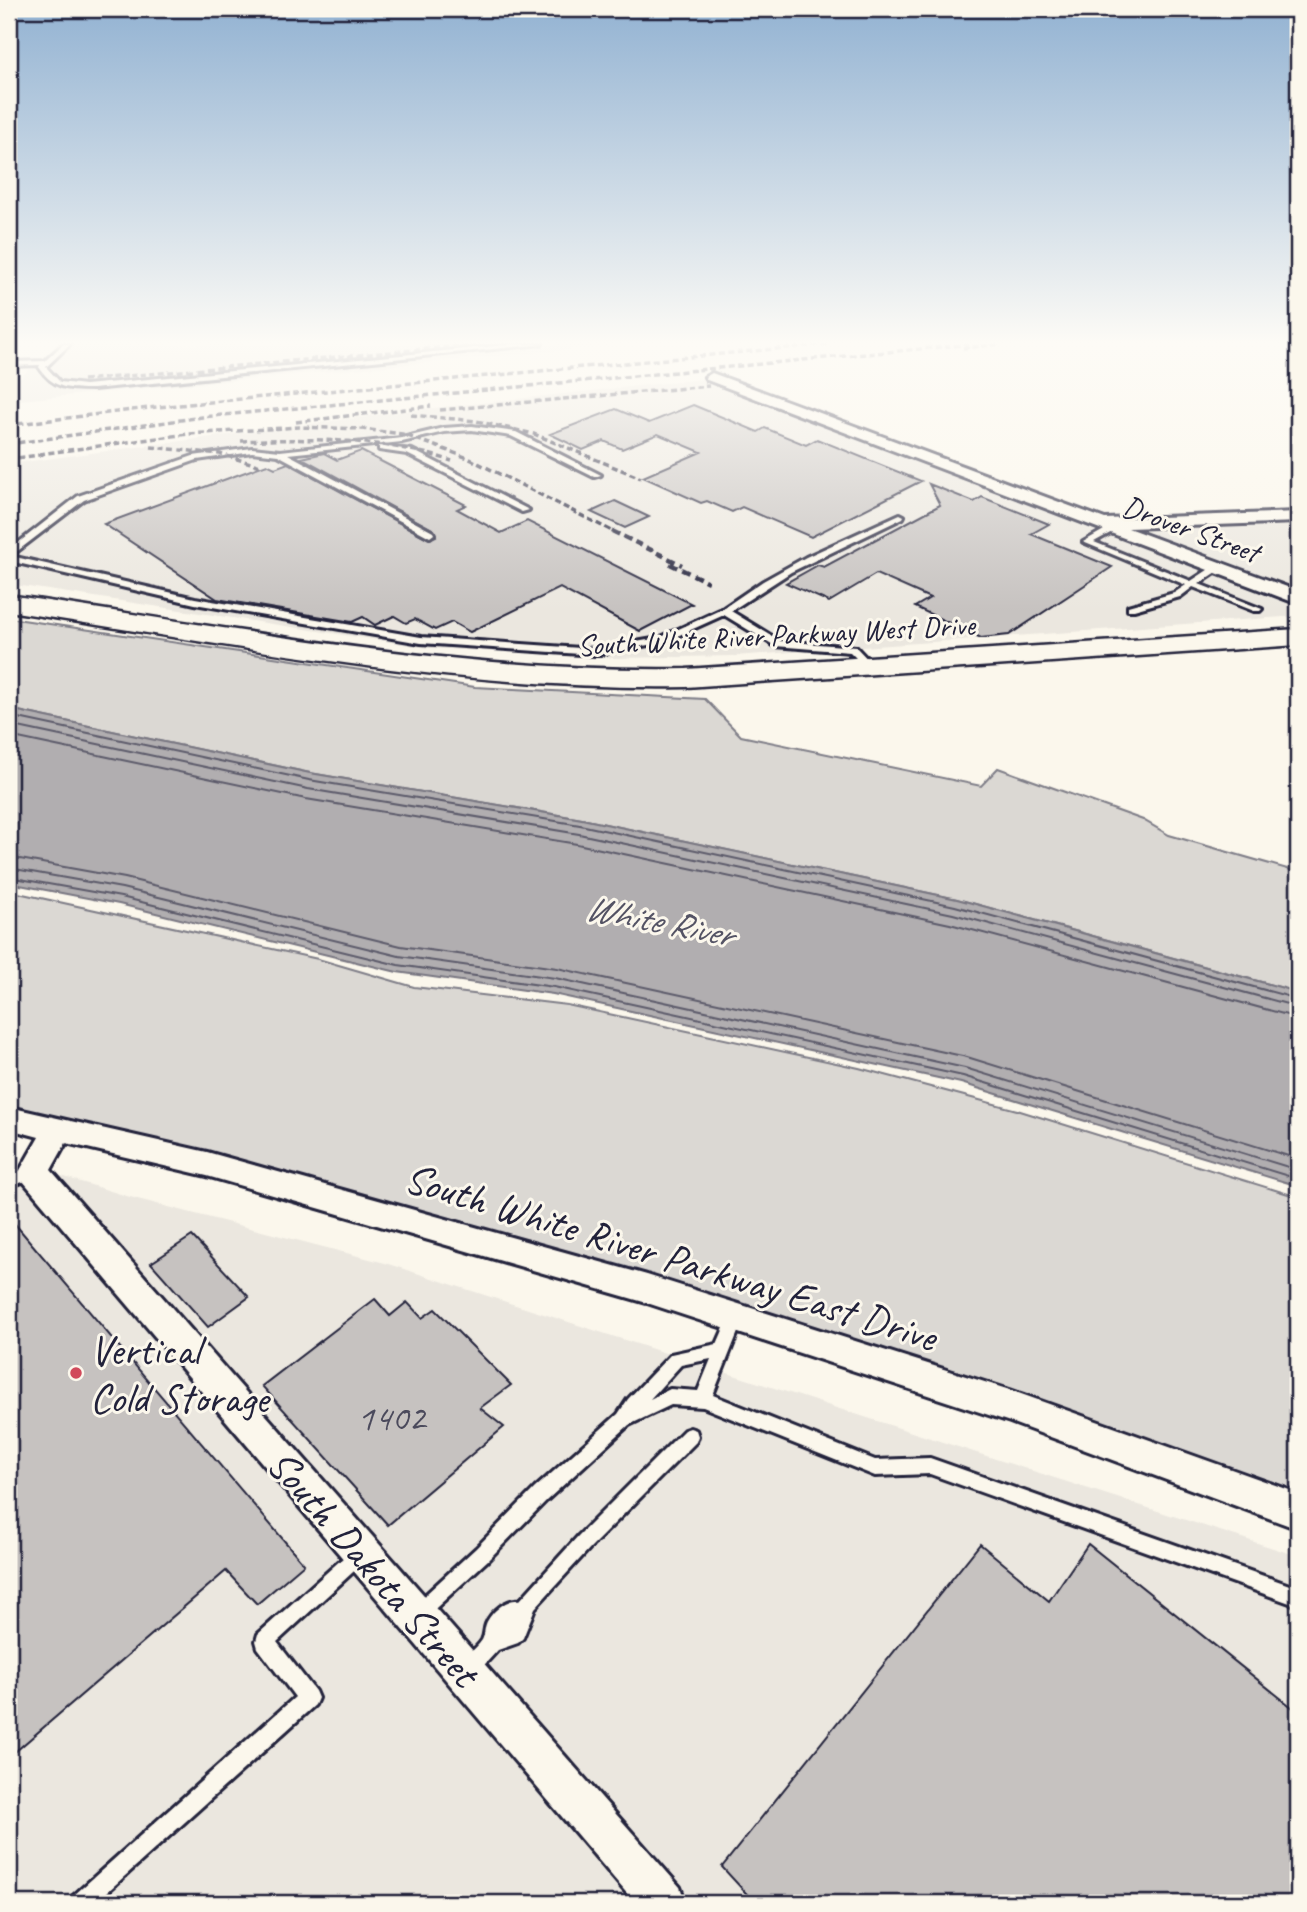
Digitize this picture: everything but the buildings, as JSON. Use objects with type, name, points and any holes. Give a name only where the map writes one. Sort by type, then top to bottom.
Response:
[{"type":"street","name":"Drover Street","points":[[860,433],[1298,598]]},
{"type":"street","points":[[1104,526],[1298,517]]},
{"type":"street","points":[[1264,518],[1298,530]]},
{"type":"street","name":"South White River Parkway West Drive","points":[[9,603],[444,667],[536,676],[670,679],[1298,638]]},
{"type":"street","name":"South White River Parkway East Drive","points":[[9,1118],[207,1164],[634,1285],[1010,1406],[1298,1511]]},
{"type":"street","name":"South Dakota Street","points":[[58,1130],[21,1176],[362,1552],[664,1903]]},
{"type":"lane","points":[[9,556],[81,498],[196,458],[252,450],[279,453],[402,440],[430,433]]},
{"type":"lane","points":[[508,433],[597,475]]},
{"type":"lane","points":[[360,444],[409,452],[525,510]]},
{"type":"lane","points":[[279,453],[430,534]]},
{"type":"lane","points":[[9,556],[195,601],[421,640],[595,652],[661,640],[725,611],[758,586],[822,552],[900,516]]},
{"type":"lane","points":[[1104,526],[1087,542],[1257,609]]},
{"type":"lane","points":[[1131,608],[1177,595],[1217,568]]},
{"type":"lane","points":[[725,611],[778,643],[853,649],[870,667]]},
{"type":"lane","points":[[703,1399],[736,1317]]},
{"type":"lane","points":[[416,1615],[541,1494],[623,1420],[634,1404],[677,1359],[722,1350]]},
{"type":"lane","points":[[623,1420],[670,1397],[703,1399],[875,1468],[930,1466],[1298,1597]]},
{"type":"lane","points":[[465,1672],[493,1642],[508,1640],[523,1623],[524,1609],[585,1541],[690,1436]]},
{"type":"lane","points":[[80,1903],[307,1699],[265,1641],[362,1552]]},
{"type":"shaded area","points":[[240,433],[845,433],[1298,606],[1298,616],[735,656],[616,658],[430,648],[9,584],[9,464]]},
{"type":"shaded area","points":[[1298,513],[1298,590],[1094,517]]},
{"type":"shaded area","points":[[9,618],[475,687],[705,699],[741,736],[981,786],[998,768],[1143,820],[1169,835],[1298,872],[1298,992],[957,899],[582,819],[310,773],[9,709]]},
{"type":"shaded area","points":[[9,891],[318,959],[414,987],[567,1005],[859,1068],[1017,1110],[1298,1197],[1298,1500],[710,1294],[301,1179],[9,1106]]},
{"type":"shaded area","points":[[9,1160],[130,1197],[385,1263],[1298,1556],[1298,1903],[9,1903]]},
{"type":"water","name":"White River","points":[[9,709],[310,773],[582,819],[957,899],[1298,992],[1298,1186],[961,1083],[553,994],[397,972],[119,904],[9,883]]},
{"type":"railway","points":[[9,444],[86,433]]},
{"type":"railway","points":[[39,454],[200,433]]},
{"type":"railway","points":[[396,433],[468,458],[613,532]]},
{"type":"railway","points":[[531,433],[641,478]]},
{"type":"railway","points":[[241,441],[347,441],[400,448],[452,461]]},
{"type":"railway","points":[[151,447],[220,454],[261,466]]},
{"type":"railway","points":[[9,459],[46,454]]},
{"type":"railway","points":[[613,532],[682,565]]},
{"type":"railway","points":[[670,564],[708,582]]},
{"type":"place","name":"Vertical Cold Storage","points":[[76,1373]]}]
